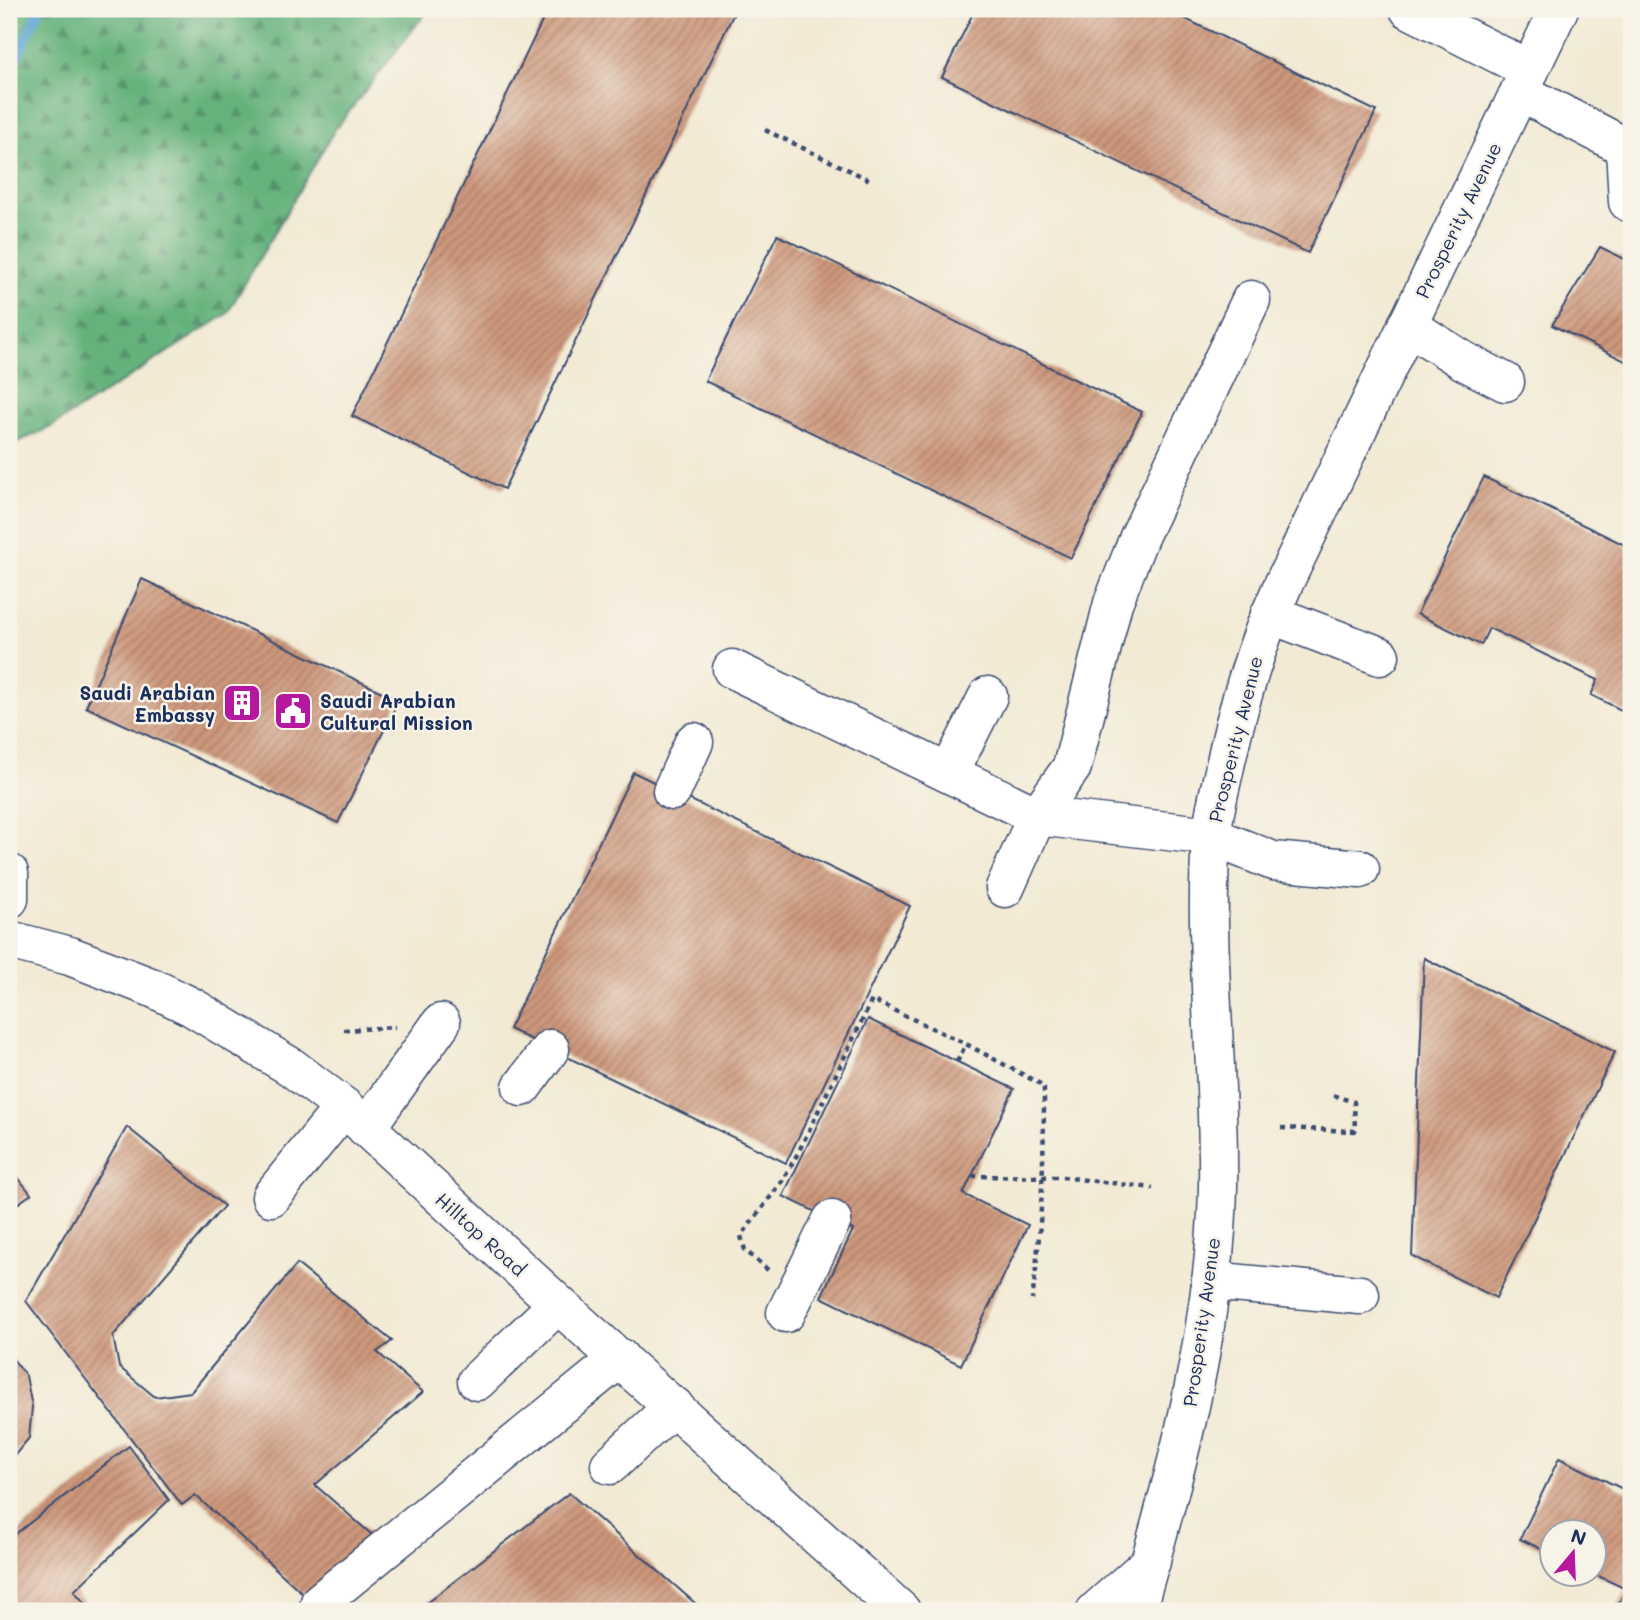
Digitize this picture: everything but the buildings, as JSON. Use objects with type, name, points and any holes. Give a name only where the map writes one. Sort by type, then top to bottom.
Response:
[{"type":"main road","points":[[1409,9],[1628,145],[1628,201]]},
{"type":"main road","name":"Prosperity Avenue","points":[[1136,1611],[1191,1401],[1211,1281],[1218,1188],[1218,1105],[1208,948],[1211,836],[1240,703],[1270,614],[1559,9]]},
{"type":"main road","points":[[1005,888],[1037,816],[1072,767],[1118,592],[1139,537],[1251,300]]},
{"type":"main road","points":[[1407,325],[1464,361],[1505,382]]},
{"type":"main road","points":[[1270,614],[1380,656]]},
{"type":"main road","points":[[732,669],[1037,816],[1211,836],[1273,861],[1360,869]]},
{"type":"main road","points":[[949,773],[988,696]]},
{"type":"main road","points":[[672,791],[694,742]]},
{"type":"main road","points":[[9,873],[9,899]]},
{"type":"main road","name":"Hilltop Road","points":[[9,940],[71,956],[153,988],[192,1007],[291,1067],[355,1118],[901,1611]]},
{"type":"main road","points":[[271,1197],[355,1118],[441,1023]]},
{"type":"main road","points":[[522,1087],[550,1049]]},
{"type":"main road","points":[[790,1303],[831,1220]]},
{"type":"main road","points":[[1211,1281],[1360,1295]]},
{"type":"main road","points":[[477,1381],[558,1304]]},
{"type":"main road","points":[[320,1602],[620,1358]]},
{"type":"main road","points":[[610,1465],[674,1406]]},
{"type":"main road","points":[[1096,1611],[1151,1562]]},
{"type":"path","points":[[765,130],[873,181]]},
{"type":"path","points":[[790,1303],[745,1250],[741,1236],[781,1183],[798,1153],[872,1000],[966,1044],[1044,1086],[1044,1177],[1040,1247],[1032,1300]]},
{"type":"path","points":[[957,1062],[966,1044]]},
{"type":"path","points":[[1281,1128],[1355,1131],[1354,1102],[1329,1094]]},
{"type":"path","points":[[972,1176],[1044,1177],[1153,1188]]},
{"type":"green space","points":[[9,9],[429,9],[334,131],[227,314],[51,427],[9,446]]},
{"type":"waterway","points":[[9,73],[40,9]]},
{"type":"place","name":"Saudi Arabian Embassy","points":[[242,703]]},
{"type":"place","name":"Saudi Arabian Cultural Mission","points":[[293,711]]}]
